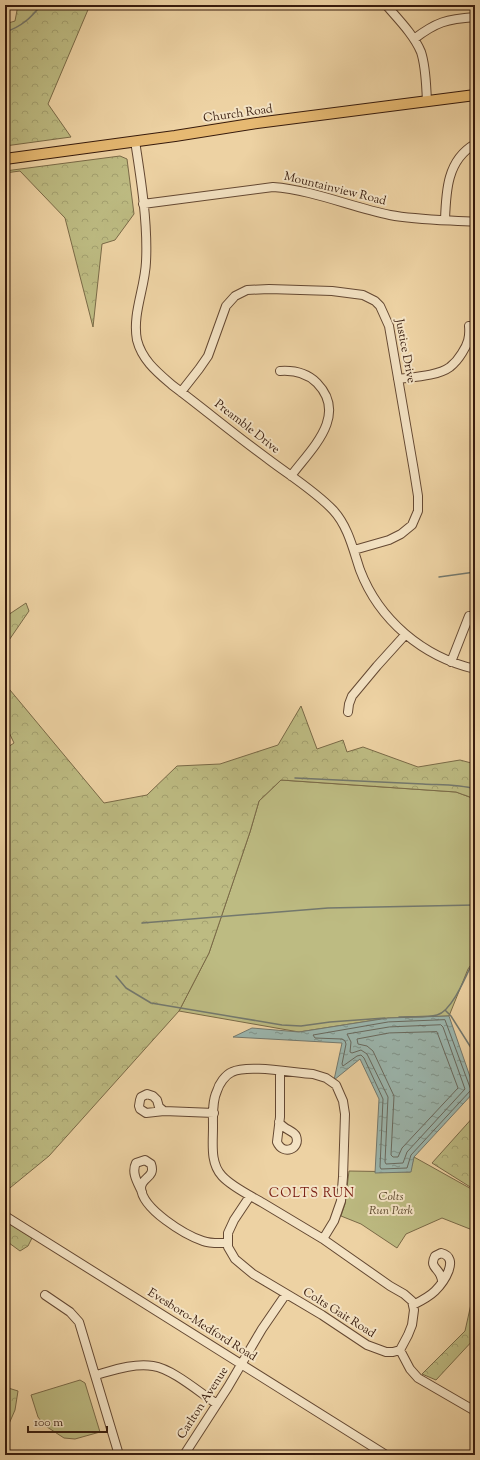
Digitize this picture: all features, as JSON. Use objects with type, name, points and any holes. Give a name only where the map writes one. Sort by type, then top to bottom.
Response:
[{"type":"main road","name":"Church Road","points":[[5,159],[475,95]]},
{"type":"street","points":[[386,5],[419,47],[423,59],[427,101]]},
{"type":"street","points":[[414,39],[429,28],[442,22],[475,17]]},
{"type":"street","name":"Preamble Drive","points":[[135,141],[146,233],[146,262],[137,319],[137,339],[140,349],[150,365],[181,392],[334,511],[344,526],[364,579],[373,596],[390,620],[405,634],[432,653],[451,662],[475,669]]},
{"type":"street","points":[[445,220],[447,187],[453,169],[459,157],[475,144]]},
{"type":"street","name":"Mountainview Road","points":[[143,204],[273,187],[292,189],[389,214],[414,218],[475,222]]},
{"type":"street","name":"Justice Drive","points":[[181,392],[199,370],[208,356],[226,306],[235,296],[247,290],[255,289],[348,293],[363,295],[375,301],[380,306],[387,319],[417,488],[418,511],[412,524],[401,534],[382,542],[354,550]]},
{"type":"street","points":[[398,379],[438,372],[450,367],[468,343],[470,337],[469,326]]},
{"type":"street","points":[[280,371],[289,370],[300,372],[311,378],[324,392],[328,405],[328,419],[324,432],[290,476]]},
{"type":"street","points":[[451,662],[469,616]]},
{"type":"street","points":[[348,712],[352,696],[405,634]]},
{"type":"street","points":[[323,1239],[337,1215],[342,1194],[345,1114],[343,1101],[336,1085],[326,1078],[314,1074],[252,1069],[231,1072],[216,1091],[214,1113],[214,1158],[216,1167],[228,1181],[250,1196],[323,1239],[410,1299],[414,1305],[412,1325],[400,1350],[410,1369],[418,1378],[475,1411]]},
{"type":"street","points":[[279,1122],[280,1071]]},
{"type":"street","points":[[164,1112],[214,1113]]},
{"type":"street","points":[[142,1192],[148,1203],[158,1214],[184,1232],[204,1242],[228,1243],[230,1226],[250,1196]]},
{"type":"street","name":"Evesboro-Medford Road","points":[[5,1216],[386,1455]]},
{"type":"street","name":"Colts Gait Road","points":[[228,1243],[231,1253],[240,1264],[367,1345],[386,1352],[400,1350]]},
{"type":"street","points":[[414,1305],[431,1294],[442,1282]]},
{"type":"street","name":"Carlton Avenue","points":[[184,1455],[242,1364],[262,1329],[286,1294]]},
{"type":"street","points":[[45,1295],[70,1312],[79,1322],[119,1455]]},
{"type":"street","points":[[96,1375],[137,1366],[155,1366],[172,1374],[217,1404]]},
{"type":"green space","points":[[18,5],[90,5],[48,104],[71,137],[5,146],[5,24],[15,21]]},
{"type":"green space","points":[[120,156],[127,159],[134,214],[115,240],[102,244],[93,327],[65,218],[20,171],[5,173],[5,171]]},
{"type":"green space","points":[[26,603],[29,611],[5,646],[5,617]]},
{"type":"green space","points":[[5,684],[104,803],[147,795],[177,766],[220,764],[278,745],[301,706],[317,749],[343,740],[347,752],[363,747],[418,767],[460,760],[475,764],[475,799],[456,792],[281,780],[259,801],[209,953],[179,1011],[49,1156],[5,1192],[5,749],[14,743],[5,724]]},
{"type":"green space","points":[[281,780],[456,792],[475,799],[475,959],[468,969],[449,1016],[388,1018],[299,1032],[179,1011],[209,953],[259,801]]},
{"type":"green space","points":[[475,1115],[475,1190],[432,1163]]},
{"type":"green space","name":"Colts Run Park","points":[[414,1157],[475,1191],[475,1231],[442,1218],[406,1234],[397,1248],[361,1224],[341,1216],[345,1204],[349,1171],[410,1172]]},
{"type":"green space","points":[[5,1221],[32,1238],[28,1246],[20,1251],[5,1240]]},
{"type":"green space","points":[[475,1286],[475,1338],[436,1380],[422,1374],[465,1331]]},
{"type":"green space","points":[[80,1380],[85,1383],[100,1432],[75,1439],[64,1438],[44,1425],[38,1417],[31,1395]]},
{"type":"green space","points":[[5,1387],[18,1391],[15,1410],[5,1433]]},
{"type":"water","points":[[449,1016],[475,1091],[414,1157],[411,1172],[375,1173],[379,1099],[360,1059],[334,1080],[342,1043],[233,1037],[252,1028],[299,1032],[388,1018]]},
{"type":"waterway","points":[[5,32],[16,28],[25,22],[41,5]]},
{"type":"waterway","points":[[439,577],[475,572]]},
{"type":"waterway","points":[[295,778],[449,785],[475,789]]},
{"type":"waterway","points":[[142,923],[328,908],[475,905]]},
{"type":"waterway","points":[[399,1017],[432,1016],[443,1012],[454,999],[475,957]]},
{"type":"waterway","points":[[116,976],[126,988],[151,1003],[282,1025],[301,1026],[330,1022],[385,1018]]},
{"type":"waterway","points":[[445,1010],[451,1016],[475,1054]]},
{"type":"district","name":"COLTS RUN","points":[[312,1194]]}]
